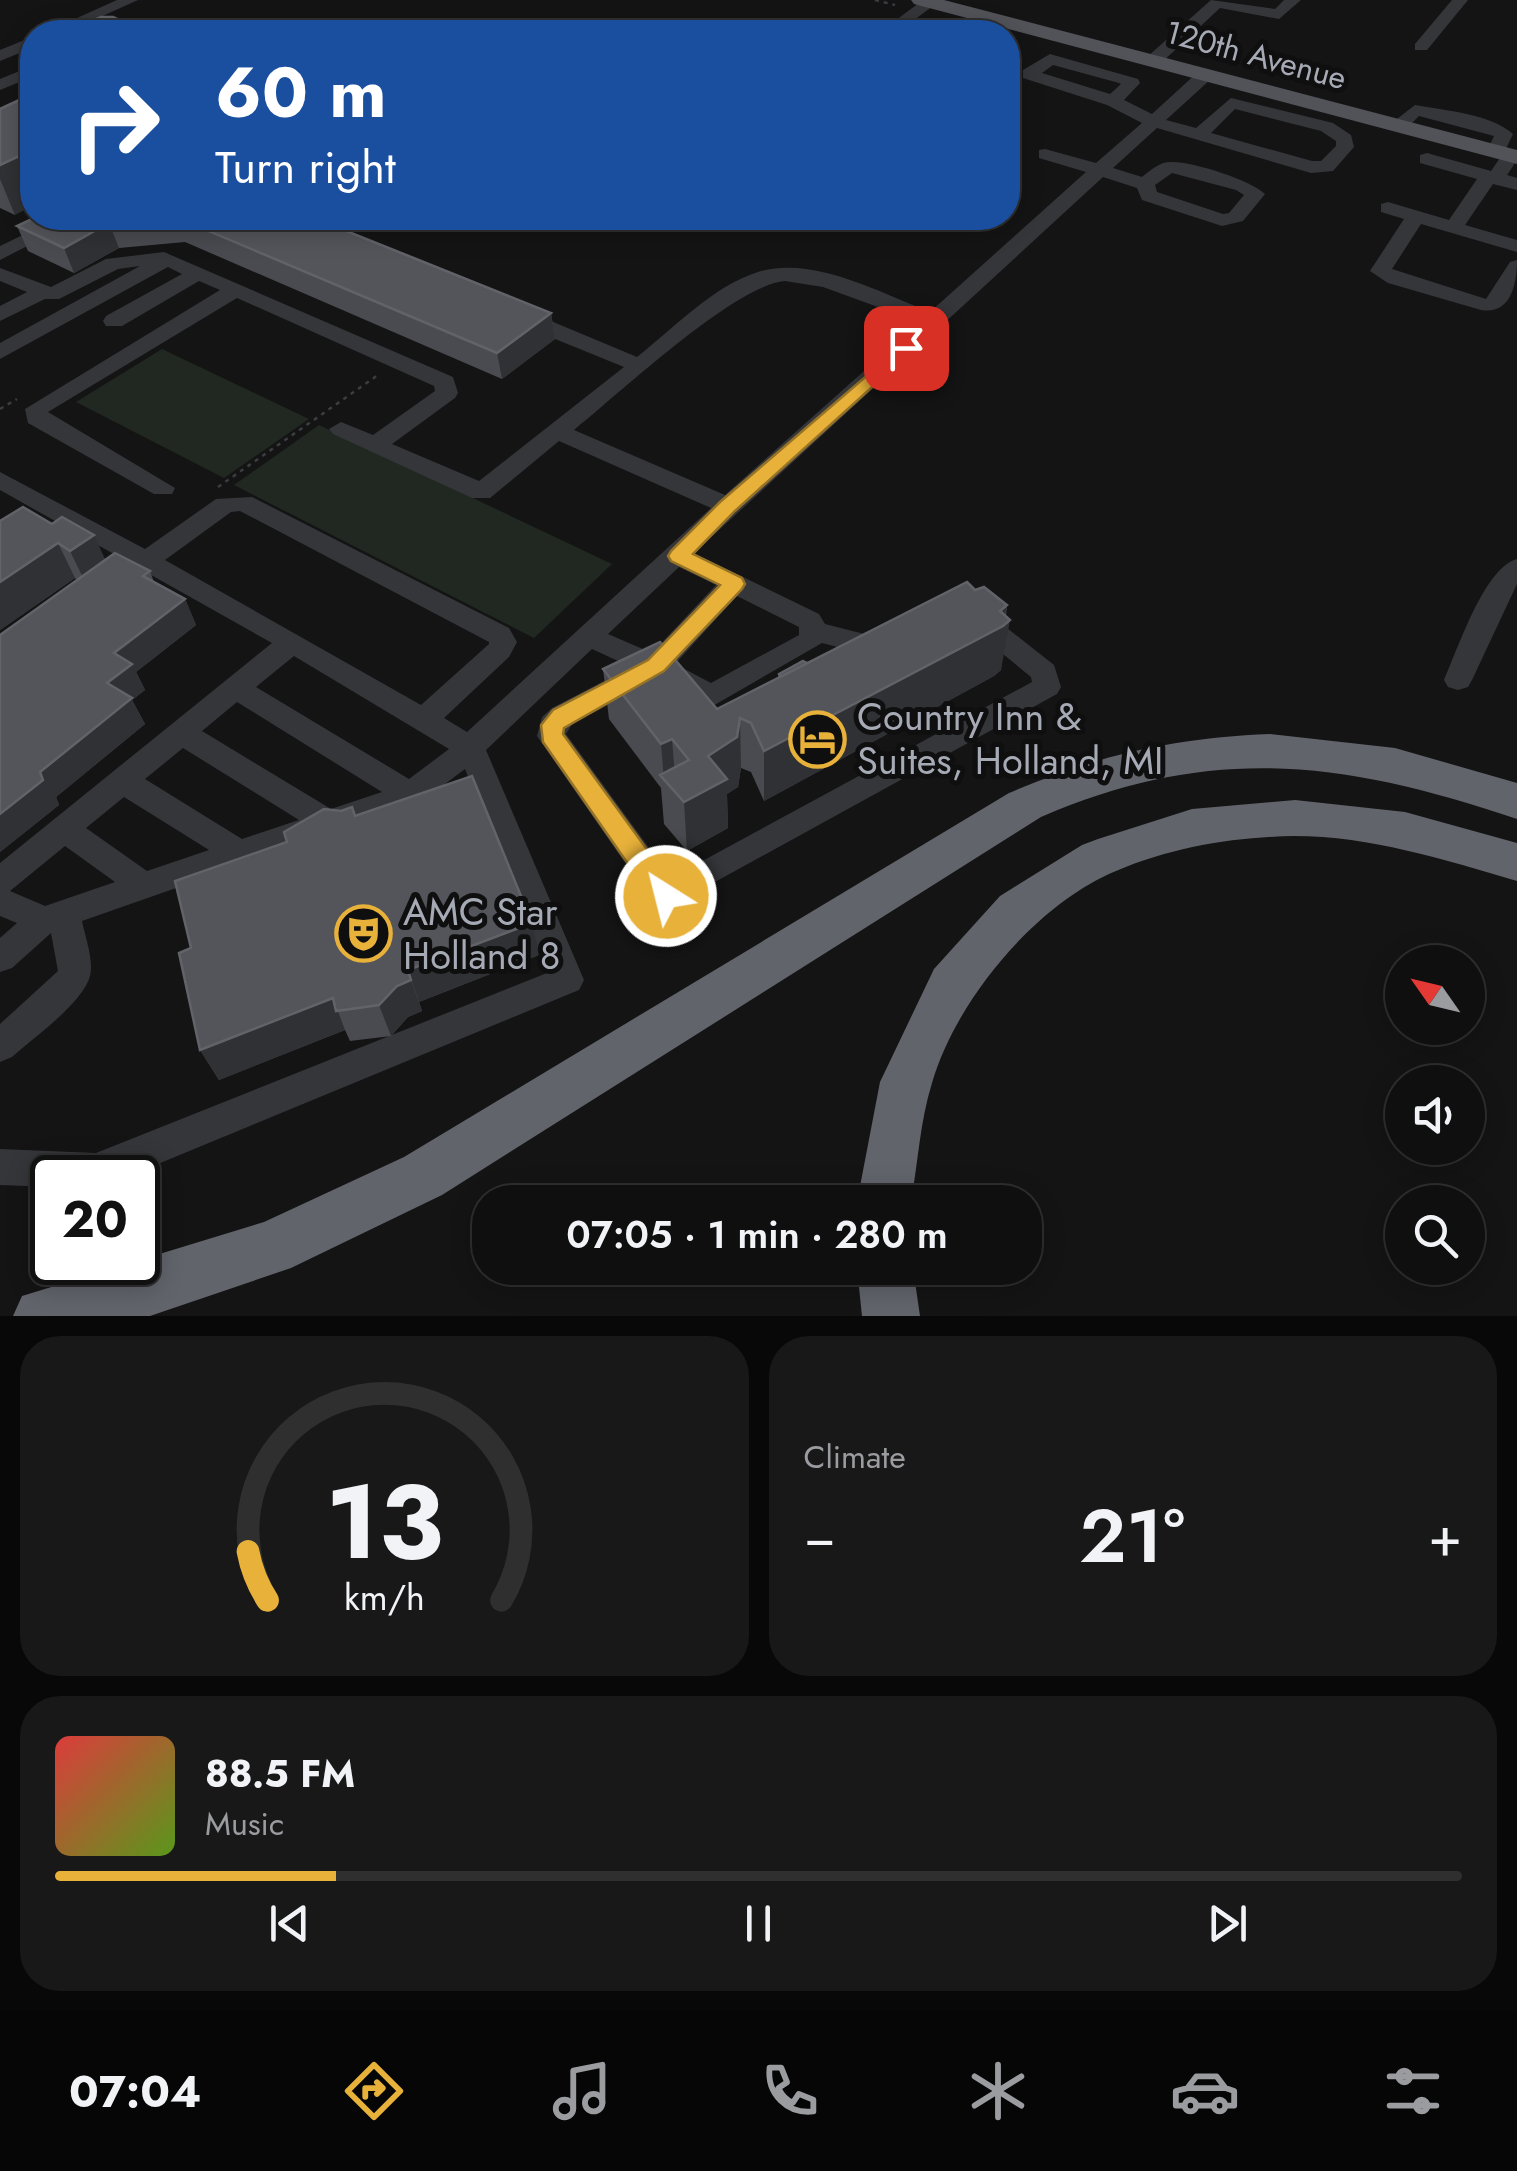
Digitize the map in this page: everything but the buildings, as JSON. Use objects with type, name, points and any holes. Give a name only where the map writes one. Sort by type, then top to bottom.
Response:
[{"type":"highway","points":[[42,1316],[145,1290],[270,1248],[408,1184],[1025,805],[1083,778],[1181,754],[1285,750],[1400,766],[1517,802]]},
{"type":"highway","points":[[886,1185],[894,1118],[907,1074],[924,1032],[947,992],[998,926],[1030,899],[1103,853],[1180,829],[1262,818],[1304,818],[1387,827],[1517,862]]},
{"type":"highway","points":[[887,1285],[891,1316]]},
{"type":"main road","name":"120th Avenue","points":[[928,1],[998,20]]},
{"type":"main road","name":"120th Avenue","points":[[1020,26],[1205,75],[1334,119],[1399,126],[1508,154]]},
{"type":"street","points":[[82,20],[130,0]]},
{"type":"street","points":[[1153,61],[1217,2],[1279,14],[1293,0]]},
{"type":"street","points":[[1421,47],[1460,0]]},
{"type":"street","points":[[904,20],[928,1]]},
{"type":"street","points":[[1064,38],[1050,60],[1028,74],[1113,101],[1154,122],[1199,135],[1311,167],[1326,166],[1345,147],[1345,140],[1333,134],[1334,119],[1231,103],[1199,135]]},
{"type":"street","points":[[1050,60],[1132,83],[1113,101]]},
{"type":"street","points":[[0,958],[54,916],[410,794],[470,747],[679,556],[728,506],[1205,75]]},
{"type":"street","points":[[1045,154],[1145,184]]},
{"type":"street","points":[[1496,178],[1508,154]]},
{"type":"street","points":[[1427,159],[1517,184]]},
{"type":"street","points":[[1172,167],[1243,186],[1256,194],[1236,218],[1222,220],[1149,196],[1145,184],[1163,168],[1172,167]]},
{"type":"street","points":[[1463,230],[1480,202],[1502,184],[1496,178]]},
{"type":"street","points":[[1388,208],[1517,246]]},
{"type":"street","points":[[1416,216],[1380,271],[1394,279],[1488,306],[1496,302],[1517,266]]},
{"type":"street","points":[[0,254],[48,230]]},
{"type":"street","points":[[0,352],[167,260]]},
{"type":"street","points":[[0,316],[114,263],[167,260],[445,382],[447,394],[375,445]]},
{"type":"street","points":[[114,321],[198,273]]},
{"type":"street","points":[[341,429],[481,492],[715,307],[762,276],[800,274],[936,321]]},
{"type":"street","points":[[3,279],[87,304]]},
{"type":"street","points":[[163,488],[36,418],[36,409],[236,290]]},
{"type":"street","points":[[495,306],[640,366]]},
{"type":"street","points":[[557,431],[728,506]]},
{"type":"street","points":[[0,1167],[96,1171],[567,980],[470,747],[292,642],[4,488]]},
{"type":"street","points":[[146,562],[234,501],[499,635],[504,642],[498,650],[423,720]]},
{"type":"street","points":[[29,534],[58,514]]},
{"type":"street","points":[[590,637],[711,696],[810,641],[814,631],[810,621],[679,556]]},
{"type":"street","points":[[1458,680],[1502,583],[1517,568]]},
{"type":"street","points":[[734,584],[656,666],[552,725],[551,736],[666,896],[1047,687],[1044,672],[981,621],[968,612],[951,616]]},
{"type":"street","points":[[814,631],[868,645],[907,638]]},
{"type":"street","points":[[0,881],[292,642]]},
{"type":"street","points":[[236,688],[410,794]]},
{"type":"street","points":[[182,732],[327,822]]},
{"type":"street","points":[[123,780],[239,853]]},
{"type":"street","points":[[64,829],[144,886]]},
{"type":"street","points":[[0,900],[54,916]]},
{"type":"street","points":[[0,1046],[75,974],[54,916]]},
{"type":"path","points":[[208,494],[388,368],[403,364]]},
{"type":"path","points":[[0,410],[32,390]]},
{"type":"shaded area","points":[[162,349],[309,419],[224,478],[76,402]]},
{"type":"shaded area","points":[[319,425],[612,564],[534,638],[234,485]]},
{"type":"place","name":"Country Inn & Suites, Holland, MI","points":[[818,739]]},
{"type":"place","name":"AMC Star Holland 8","points":[[364,934]]},
{"type":"route","points":[[666,896],[551,736],[552,725],[656,666],[734,584],[679,556],[728,506],[906,348]]}]
